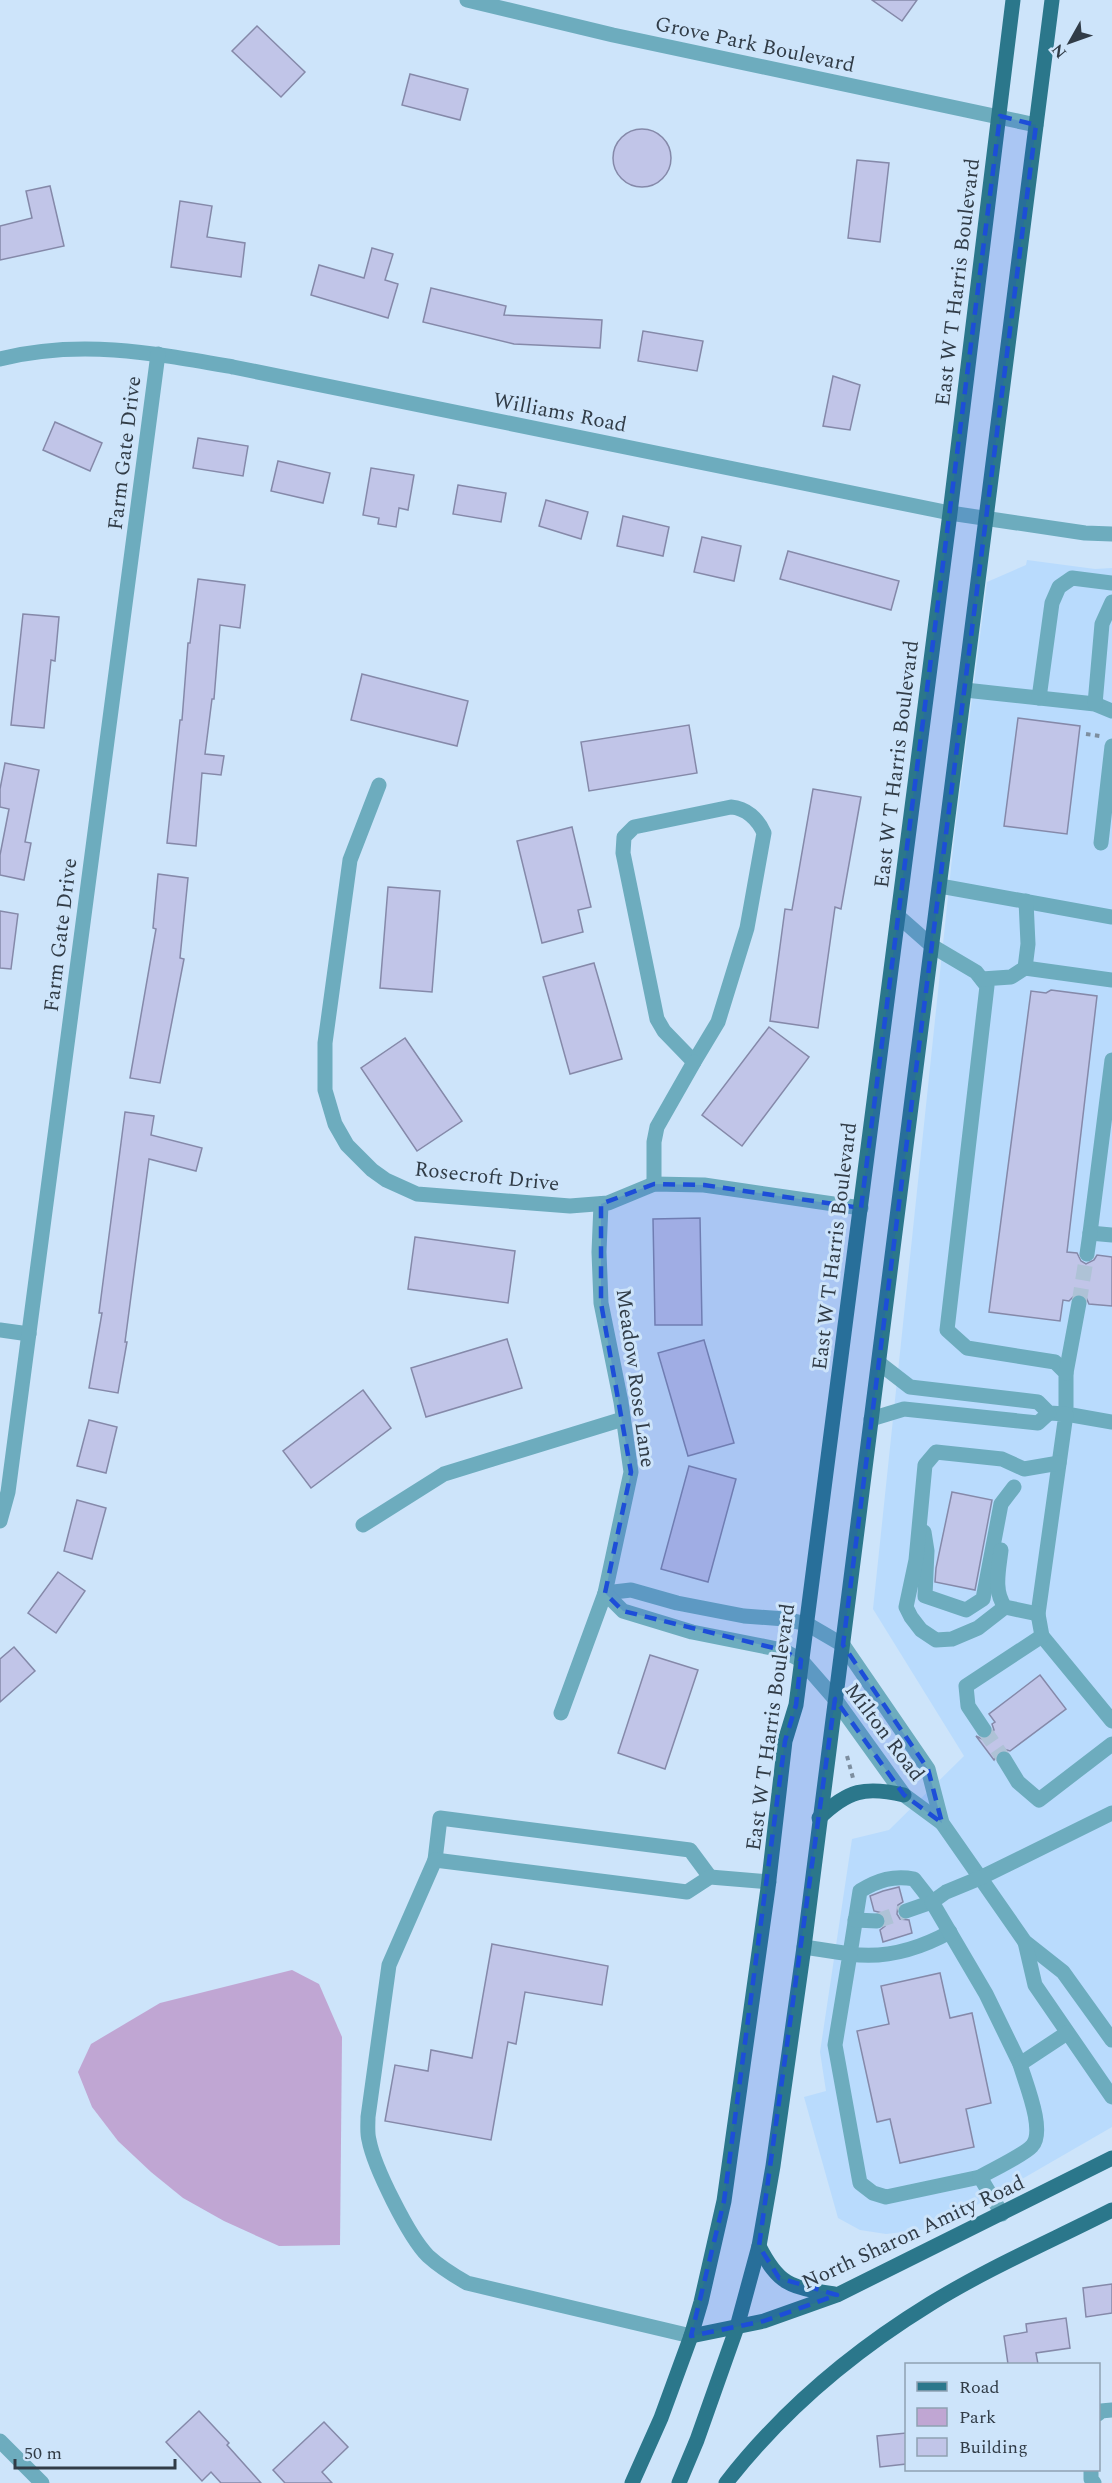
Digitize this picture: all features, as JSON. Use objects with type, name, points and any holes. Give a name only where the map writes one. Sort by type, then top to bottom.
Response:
[{"type":"main road","name":"East W T Harris Boulevard","points":[[632,2483],[661,2418],[691,2336],[724,2201],[769,1882],[785,1741],[796,1705],[807,1624],[950,513],[1013,0]]},
{"type":"main road","points":[[679,2483],[697,2440],[737,2326],[759,2246],[773,2166],[843,1645],[1052,0]]},
{"type":"main road","points":[[819,1818],[831,1806],[856,1792],[871,1790],[904,1795]]},
{"type":"main road","name":"North Sharon Amity Road","points":[[691,2336],[764,2321],[837,2295],[1112,2158]]},
{"type":"main road","points":[[726,2483],[753,2448],[787,2414],[838,2367],[890,2330],[964,2284],[1112,2210]]},
{"type":"main road","points":[[759,2246],[770,2267],[779,2278],[792,2285],[837,2295]]},
{"type":"street","name":"Grove Park Boulevard","points":[[467,0],[613,35],[1036,125]]},
{"type":"street","name":"Williams Road","points":[[0,359],[41,351],[90,348],[158,354],[254,371],[950,513],[1085,533],[1112,534]]},
{"type":"street","name":"Farm Gate Drive","points":[[0,1521],[8,1492],[158,354]]},
{"type":"street","points":[[1039,698],[1052,603],[1059,587],[1072,578],[1112,583]]},
{"type":"street","points":[[1095,704],[1102,624],[1112,602]]},
{"type":"street","points":[[965,690],[1095,704],[1112,711]]},
{"type":"street","points":[[1101,843],[1112,746]]},
{"type":"street","name":"Rosecroft Drive","points":[[380,785],[350,860],[325,1043],[325,1090],[334,1124],[347,1145],[372,1170],[417,1194],[570,1206],[601,1204],[623,1198],[654,1184],[704,1185],[861,1208]]},
{"type":"street","points":[[654,1184],[654,1142],[657,1127],[718,1022],[747,928],[764,833],[753,818],[739,808],[731,807],[634,827],[624,837],[623,853],[657,1019],[664,1031],[694,1062]]},
{"type":"street","points":[[940,886],[1112,917]]},
{"type":"street","points":[[1024,968],[1028,944],[1026,901]]},
{"type":"street","points":[[898,916],[932,946],[976,972],[987,986],[947,1330],[967,1348],[1055,1362],[1066,1372]]},
{"type":"street","points":[[982,980],[1011,977],[1024,968],[1112,980]]},
{"type":"street","points":[[1087,1254],[1112,1060]]},
{"type":"street","name":"Meadow Rose Lane","points":[[561,1713],[605,1593],[631,1472],[601,1303],[599,1252],[601,1204]]},
{"type":"street","points":[[1090,1233],[1112,1235]]},
{"type":"street","points":[[1079,1303],[1066,1372],[1066,1414],[1038,1614],[1042,1636],[1112,1721]]},
{"type":"street","points":[[0,1330],[29,1334]]},
{"type":"street","points":[[879,1363],[910,1387],[1038,1402],[1049,1413],[1112,1422]]},
{"type":"street","points":[[871,1419],[904,1409],[1038,1423],[1049,1413]]},
{"type":"street","points":[[363,1525],[444,1474],[623,1419]]},
{"type":"street","points":[[1005,1607],[978,1628],[952,1639],[936,1640],[921,1630],[911,1617],[906,1607],[916,1560],[926,1465],[936,1452],[1002,1459],[1024,1469],[1059,1463]]},
{"type":"street","points":[[921,1512],[927,1551],[925,1596],[966,1610],[983,1599],[1001,1504],[1024,1469]]},
{"type":"street","points":[[1014,1487],[1002,1544],[998,1584],[999,1599],[1005,1607],[1038,1614]]},
{"type":"street","points":[[605,1593],[631,1590],[677,1603],[744,1617],[785,1619],[807,1624],[843,1645]]},
{"type":"street","points":[[605,1593],[623,1611],[692,1632],[782,1650],[801,1660]]},
{"type":"street","points":[[984,1730],[968,1706],[966,1686],[1042,1636]]},
{"type":"street","name":"Milton Road","points":[[843,1645],[928,1769],[942,1823]]},
{"type":"street","name":"Milton Road","points":[[801,1660],[835,1699],[904,1795],[942,1823],[1025,1942],[1063,1972],[1112,2040]]},
{"type":"street","points":[[1004,1759],[1018,1782],[1039,1800],[1112,1744]]},
{"type":"street","points":[[906,1911],[932,1902],[946,1892],[1112,1814]]},
{"type":"street","points":[[691,2336],[467,2283],[445,2271],[427,2255],[411,2235],[373,2157],[368,2138],[368,2117],[389,1965],[435,1860],[440,1818],[690,1850],[710,1877]]},
{"type":"street","points":[[435,1860],[687,1893],[710,1877],[769,1882]]},
{"type":"street","points":[[900,1877],[914,1879],[932,1902],[986,1994],[1020,2064],[1035,2115],[1037,2134],[1033,2146],[980,2177],[886,2197],[873,2193],[860,2183],[835,2045],[855,1920],[860,1891],[875,1882],[900,1877]]},
{"type":"street","points":[[855,1920],[877,1921]]},
{"type":"street","points":[[804,1947],[870,1957],[927,1945],[950,1932]]},
{"type":"street","name":"Milton Road","points":[[1025,1942],[1035,1985],[1112,2097]]},
{"type":"street","points":[[1020,2064],[1067,2033]]},
{"type":"street","points":[[980,2177],[1002,2214]]},
{"type":"street","points":[[0,2440],[42,2483]]},
{"type":"path","points":[[846,1753],[854,1782]]},
{"type":"highlighted area","points":[[1000,116],[1036,125],[843,1645],[928,1769],[942,1823],[904,1795],[835,1699],[759,2246],[779,2278],[837,2295],[764,2321],[691,2336],[724,2201],[785,1741],[796,1705],[801,1660],[782,1650],[623,1611],[605,1593],[631,1472],[601,1303],[601,1204],[654,1184],[704,1185],[861,1208]]},
{"type":"shaded area","points":[[1027,560],[1095,569],[1112,568],[1112,2127],[937,2228],[886,2234],[860,2230],[838,2218],[804,2097],[826,2091],[820,2052],[852,1839],[889,1830],[964,1756],[873,1609],[955,830],[987,582],[1026,565]]},
{"type":"green space","points":[[292,1970],[319,1984],[342,2037],[340,2245],[279,2246],[224,2221],[183,2198],[118,2141],[92,2107],[78,2072],[91,2044],[160,2003]]},
{"type":"building","points":[[872,0],[917,0],[902,21]]},
{"type":"building","points":[[257,26],[305,72],[281,97],[232,51]]},
{"type":"building","points":[[410,74],[468,89],[460,120],[402,105]]},
{"type":"building","points":[[642,129],[658,134],[666,142],[671,158],[666,174],[658,182],[642,187],[626,182],[618,174],[613,158],[618,142],[626,134]]},
{"type":"building","points":[[857,160],[889,163],[880,242],[848,238]]},
{"type":"building","points":[[50,186],[64,246],[0,260],[0,226],[32,218],[26,191]]},
{"type":"building","points":[[180,201],[212,206],[207,237],[245,243],[241,277],[171,267]]},
{"type":"building","points":[[372,248],[393,254],[385,280],[398,284],[388,318],[311,295],[319,265],[364,278]]},
{"type":"building","points":[[431,288],[506,306],[504,315],[602,320],[600,348],[514,344],[423,322]]},
{"type":"building","points":[[643,331],[703,341],[697,371],[638,361]]},
{"type":"building","points":[[833,376],[860,385],[850,430],[823,426]]},
{"type":"building","points":[[55,422],[102,443],[90,471],[43,450]]},
{"type":"building","points":[[198,438],[248,446],[243,476],[193,468]]},
{"type":"building","points":[[278,461],[330,473],[323,503],[271,491]]},
{"type":"building","points":[[371,468],[414,475],[408,510],[399,508],[396,527],[378,524],[379,518],[363,515]]},
{"type":"building","points":[[458,485],[506,493],[501,522],[453,514]]},
{"type":"building","points":[[546,500],[588,512],[581,539],[539,526]]},
{"type":"building","points":[[623,516],[669,527],[663,556],[617,546]]},
{"type":"building","points":[[702,537],[741,546],[734,581],[694,572]]},
{"type":"building","points":[[788,551],[899,581],[891,610],[780,579]]},
{"type":"building","points":[[198,579],[245,585],[240,628],[220,625],[214,699],[212,699],[205,754],[224,756],[221,775],[202,773],[196,846],[167,843],[180,720],[182,720],[188,643],[190,643]]},
{"type":"building","points":[[23,614],[59,617],[55,661],[51,660],[44,728],[11,725]]},
{"type":"building","points":[[362,674],[468,701],[457,746],[351,720]]},
{"type":"building","points":[[1018,718],[1080,726],[1067,834],[1004,826]]},
{"type":"building","points":[[689,725],[697,773],[589,791],[581,742]]},
{"type":"building","points":[[5,763],[39,770],[25,842],[31,843],[24,880],[0,875],[0,855],[9,809],[0,807],[0,789]]},
{"type":"building","points":[[813,789],[861,797],[841,909],[835,907],[818,1028],[770,1021],[785,909],[792,910]]},
{"type":"building","points":[[572,827],[591,907],[578,910],[583,932],[542,943],[517,841]]},
{"type":"building","points":[[158,874],[188,878],[180,958],[184,959],[160,1083],[130,1078],[156,929],[153,928]]},
{"type":"building","points":[[388,887],[440,891],[432,992],[380,988]]},
{"type":"building","points":[[0,911],[18,914],[11,969],[0,968]]},
{"type":"building","points":[[594,963],[622,1059],[570,1074],[543,977]]},
{"type":"building","points":[[1051,990],[1097,996],[1067,1252],[1077,1253],[1081,1261],[1086,1264],[1094,1260],[1097,1255],[1112,1257],[1112,1306],[1089,1304],[1085,1295],[1076,1294],[1069,1301],[1063,1300],[1060,1321],[989,1312],[1031,991],[1046,993]]},
{"type":"building","points":[[769,1027],[809,1057],[742,1146],[702,1115]]},
{"type":"building","points":[[405,1038],[462,1121],[417,1151],[361,1068]]},
{"type":"building","points":[[125,1112],[154,1116],[151,1135],[202,1148],[196,1171],[149,1159],[125,1342],[127,1342],[118,1393],[89,1388],[102,1313],[99,1313]]},
{"type":"building","points":[[700,1218],[702,1325],[655,1325],[653,1219]]},
{"type":"building","points":[[415,1237],[515,1251],[508,1303],[408,1289]]},
{"type":"building","points":[[507,1339],[522,1388],[426,1417],[411,1368]]},
{"type":"building","points":[[704,1340],[734,1443],[688,1456],[658,1353]]},
{"type":"building","points":[[363,1390],[391,1428],[311,1488],[283,1451]]},
{"type":"building","points":[[89,1420],[117,1427],[106,1473],[77,1466]]},
{"type":"building","points":[[689,1466],[736,1479],[708,1582],[661,1569]]},
{"type":"building","points":[[952,1492],[992,1500],[975,1590],[935,1582]]},
{"type":"building","points":[[77,1500],[106,1508],[92,1559],[64,1551]]},
{"type":"building","points":[[58,1572],[85,1591],[56,1633],[28,1613]]},
{"type":"building","points":[[14,1647],[35,1671],[0,1702],[0,1659]]},
{"type":"building","points":[[650,1655],[698,1670],[665,1769],[618,1753]]},
{"type":"building","points":[[1040,1675],[1066,1709],[1010,1751],[1004,1749],[998,1751],[994,1760],[976,1736],[984,1740],[990,1738],[994,1730],[992,1724],[995,1722],[989,1714]]},
{"type":"building","points":[[899,1887],[903,1902],[898,1905],[897,1914],[900,1919],[909,1920],[912,1933],[883,1942],[880,1930],[885,1926],[886,1917],[874,1911],[870,1896]]},
{"type":"building","points":[[492,1944],[608,1966],[602,2005],[525,1992],[516,2044],[508,2042],[491,2140],[385,2121],[395,2065],[428,2071],[431,2050],[472,2058]]},
{"type":"building","points":[[940,1973],[950,2018],[972,2013],[991,2103],[966,2109],[974,2147],[900,2163],[890,2119],[877,2122],[857,2031],[889,2024],[881,1986]]},
{"type":"building","points":[[1112,2284],[1112,2313],[1086,2317],[1083,2288]]},
{"type":"building","points":[[1066,2318],[1070,2348],[1036,2353],[1038,2363],[1008,2363],[1004,2336],[1027,2332],[1026,2324]]},
{"type":"building","points":[[199,2411],[229,2443],[227,2445],[261,2483],[221,2483],[211,2472],[202,2481],[166,2442]]},
{"type":"building","points":[[324,2422],[348,2447],[322,2472],[332,2483],[285,2483],[273,2470]]},
{"type":"building","points":[[905,2433],[905,2464],[880,2467],[877,2436]]},
{"type":"tunnel","points":[[1079,1303],[1087,1254]]},
{"type":"tunnel","points":[[984,1730],[1004,1759]]},
{"type":"tunnel","points":[[877,1921],[906,1911]]}]
